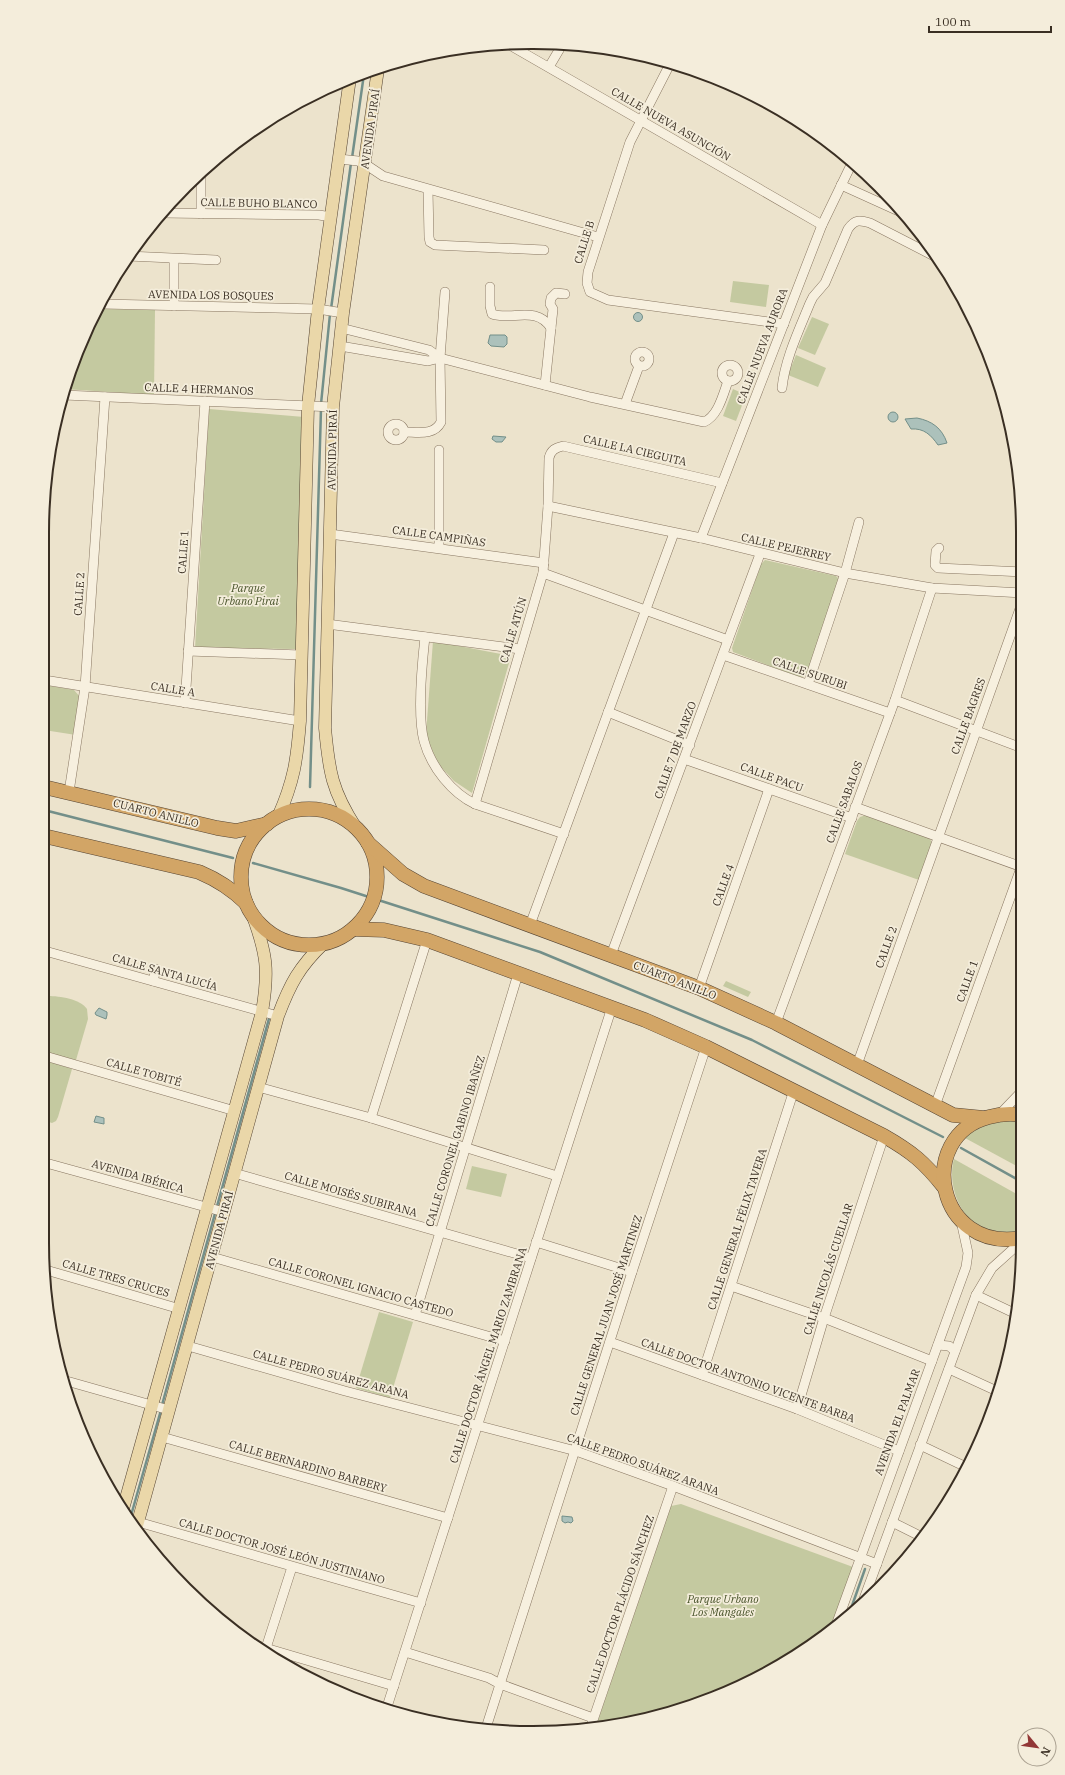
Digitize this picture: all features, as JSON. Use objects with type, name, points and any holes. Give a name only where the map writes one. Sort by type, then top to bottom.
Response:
[{"type":"highway","name":"CUARTO ANILLO","points":[[49,788],[217,828],[236,831],[273,820]]},
{"type":"highway","points":[[49,839],[199,872],[217,880],[229,888],[249,909],[263,927],[276,937],[291,943],[308,945],[324,943],[339,938],[353,929],[366,914],[374,898],[377,882],[373,855],[368,843],[356,828],[345,819],[333,813],[305,809],[291,812],[273,820],[257,834],[249,846],[244,861],[242,876],[243,892],[249,909]]},
{"type":"highway","name":"CUARTO ANILLO","points":[[368,843],[403,874],[424,886],[699,988],[776,1023],[954,1115],[984,1118]]},
{"type":"highway","points":[[353,929],[384,930],[427,940],[612,1007],[706,1047],[794,1090],[905,1148],[926,1165],[944,1187]]},
{"type":"highway","points":[[1016,1115],[1000,1114],[972,1123],[956,1139],[947,1156],[944,1170],[944,1187],[948,1200],[953,1211],[961,1222],[975,1232],[991,1239],[1016,1240]]},
{"type":"main road","name":"AVENIDA PIRAÍ","points":[[356,828],[344,810],[335,789],[328,766],[325,728],[330,534],[330,407],[340,346],[341,312],[362,163],[377,75]]},
{"type":"main road","points":[[273,820],[293,779],[297,759],[300,721],[301,655],[312,406],[331,217],[342,159],[349,85]]},
{"type":"main road","name":"AVENIDA PIRAÍ","points":[[123,1500],[154,1406],[235,1111],[264,1012],[267,982],[266,960],[261,937],[249,909]]},
{"type":"main road","name":"AVENIDA PIRAÍ","points":[[138,1522],[162,1437],[168,1409],[188,1346],[277,1015],[288,989],[298,971],[324,943]]},
{"type":"street","name":"CALLE NUEVA ASUNCIÓN","points":[[518,49],[822,225]]},
{"type":"street","points":[[549,67],[559,50]]},
{"type":"street","name":"CALLE B","points":[[668,68],[640,120],[626,153],[588,272],[587,282],[590,292],[596,296],[608,300],[784,324]]},
{"type":"street","points":[[342,159],[362,163],[383,176],[428,190],[598,237]]},
{"type":"street","name":"CALLE NUEVA AURORA","points":[[700,538],[822,225],[849,167]]},
{"type":"street","points":[[201,181],[201,214]]},
{"type":"street","points":[[842,185],[889,207]]},
{"type":"street","points":[[428,190],[429,237],[430,242],[434,245],[544,250]]},
{"type":"street","name":"CALLE BUHO BLANCO","points":[[170,213],[319,215],[331,217]]},
{"type":"street","points":[[782,388],[783,379],[793,345],[810,303],[813,297],[823,286],[848,229],[856,220],[862,220],[927,254]]},
{"type":"street","points":[[135,256],[216,260]]},
{"type":"street","points":[[174,259],[174,306]]},
{"type":"street","points":[[490,287],[490,306],[492,314],[500,316],[536,315],[543,318],[551,328]]},
{"type":"street","points":[[404,432],[428,432],[438,427],[440,422],[440,358],[445,292]]},
{"type":"street","points":[[545,385],[554,309],[550,304],[551,298],[556,293],[565,294]]},
{"type":"street","name":"AVENIDA LOS BOSQUES","points":[[107,304],[321,310],[341,312]]},
{"type":"street","points":[[341,328],[429,350],[440,358],[545,385],[704,422],[710,419],[717,409],[728,381]]},
{"type":"street","points":[[340,346],[428,361],[440,358]]},
{"type":"street","points":[[625,404],[639,366]]},
{"type":"street","name":"CALLE 4 HERMANOS","points":[[69,395],[330,407]]},
{"type":"street","name":"CALLE 2","points":[[69,792],[85,687],[105,397]]},
{"type":"street","name":"CALLE 1","points":[[185,703],[205,401]]},
{"type":"street","name":"CALLE LA CIEGUITA","points":[[549,458],[551,452],[555,448],[563,446],[722,483]]},
{"type":"street","points":[[439,450],[439,548]]},
{"type":"street","name":"CALLE ATÚN","points":[[475,804],[543,573],[548,506],[549,458]]},
{"type":"street","name":"CALLE PEJERREY","points":[[548,506],[700,538],[760,554],[845,573],[932,588],[1016,593]]},
{"type":"street","points":[[808,684],[845,573],[858,522]]},
{"type":"street","points":[[530,925],[674,533]]},
{"type":"street","name":"CALLE CAMPIÑAS","points":[[330,534],[544,563]]},
{"type":"street","points":[[939,548],[936,552],[935,565],[938,568],[1016,572]]},
{"type":"street","name":"CALLE 7 DE MARZO","points":[[612,955],[760,554]]},
{"type":"street","points":[[543,573],[728,640]]},
{"type":"street","name":"CALLE SABALOS","points":[[776,1023],[895,700],[932,588]]},
{"type":"street","name":"CALLE BAGRES","points":[[938,837],[1016,620]]},
{"type":"street","points":[[327,624],[520,649]]},
{"type":"street","points":[[425,637],[421,714],[424,741],[432,760],[448,784],[466,800],[475,804],[564,834]]},
{"type":"street","points":[[188,651],[301,655]]},
{"type":"street","name":"CALLE SURUBI","points":[[723,655],[890,713]]},
{"type":"street","name":"CALLE A","points":[[49,681],[300,721]]},
{"type":"street","points":[[895,700],[1016,746]]},
{"type":"street","points":[[608,712],[690,745]]},
{"type":"street","name":"CALLE PACU","points":[[684,758],[852,818]]},
{"type":"street","name":"CALLE 4","points":[[699,988],[769,789]]},
{"type":"street","points":[[856,807],[1016,864]]},
{"type":"street","name":"CALLE 2","points":[[857,1065],[938,837]]},
{"type":"street","name":"CALLE 1","points":[[935,1106],[1016,883]]},
{"type":"street","points":[[371,1118],[427,940]]},
{"type":"street","name":"CALLE SANTA LUCÍA","points":[[49,952],[277,1015]]},
{"type":"street","points":[[153,981],[156,969]]},
{"type":"street","name":"CALLE CORONEL GABINO IBAÑEZ","points":[[415,1315],[518,974]]},
{"type":"street","name":"CALLE DOCTOR ÁNGEL MARIO ZAMBRANA","points":[[388,1704],[612,1007]]},
{"type":"street","name":"CALLE GENERAL JUAN JOSÉ MARTINEZ","points":[[487,1724],[576,1451],[632,1272],[706,1047]]},
{"type":"street","name":"CALLE TOBITÉ","points":[[49,1057],[235,1111]]},
{"type":"street","points":[[258,1087],[371,1118],[466,1149],[557,1176]]},
{"type":"street","name":"CALLE GENERAL FÉLIX TAVERA","points":[[702,1375],[794,1090]]},
{"type":"street","points":[[1000,1114],[1016,1097]]},
{"type":"street","name":"CALLE NICOLÁS CUELLAR","points":[[797,1409],[824,1318],[884,1136]]},
{"type":"street","name":"AVENIDA IBÉRICA","points":[[49,1164],[223,1212]]},
{"type":"street","name":"CALLE MOISÉS SUBIRANA","points":[[234,1173],[531,1258]]},
{"type":"street","name":"AVENIDA EL PALMAR","points":[[839,1616],[966,1267],[968,1253],[961,1222]]},
{"type":"street","points":[[536,1242],[632,1272]]},
{"type":"street","points":[[868,1590],[976,1295],[992,1268],[1016,1246]]},
{"type":"street","name":"CALLE CORONEL IGNACIO CASTEDO","points":[[212,1257],[505,1341]]},
{"type":"street","name":"CALLE TRES CRUCES","points":[[50,1271],[180,1309]]},
{"type":"street","points":[[731,1286],[824,1318],[932,1361]]},
{"type":"street","points":[[976,1295],[1011,1312]]},
{"type":"street","name":"CALLE DOCTOR ANTONIO VICENTE BARBA","points":[[610,1342],[797,1409],[899,1451]]},
{"type":"street","points":[[938,1345],[946,1345],[955,1351]]},
{"type":"street","name":"CALLE PEDRO SUÁREZ ARANA","points":[[188,1346],[345,1391],[576,1451],[673,1486],[877,1564]]},
{"type":"street","points":[[949,1369],[993,1389]]},
{"type":"street","points":[[70,1382],[168,1409]]},
{"type":"street","name":"CALLE BERNARDINO BARBERY","points":[[162,1437],[448,1518]]},
{"type":"street","points":[[920,1445],[961,1465]]},
{"type":"street","name":"CALLE DOCTOR PLÁCIDO SÁNCHEZ","points":[[592,1722],[673,1486]]},
{"type":"street","points":[[892,1522],[918,1535]]},
{"type":"street","name":"CALLE DOCTOR JOSÉ LEÓN JUSTINIANO","points":[[142,1527],[421,1602]]},
{"type":"street","points":[[266,1646],[292,1567]]},
{"type":"street","points":[[272,1650],[394,1686]]},
{"type":"street","points":[[405,1652],[488,1678],[500,1684],[593,1718]]},
{"type":"green space","points":[[733,281],[769,285],[766,307],[730,302]]},
{"type":"green space","points":[[104,309],[155,310],[154,395],[71,389],[86,347]]},
{"type":"green space","points":[[812,317],[829,324],[815,355],[798,348]]},
{"type":"green space","points":[[796,355],[826,368],[818,387],[788,375]]},
{"type":"green space","points":[[733,389],[746,395],[736,421],[723,416]]},
{"type":"green space","name":"Parque Urbano Pirai","points":[[209,409],[304,417],[296,649],[195,648]]},
{"type":"green space","points":[[765,560],[836,576],[839,579],[807,674],[801,678],[733,652],[732,648],[761,564]]},
{"type":"green space","points":[[433,641],[511,656],[472,793],[454,781],[441,767],[431,751],[426,734]]},
{"type":"green space","points":[[49,686],[74,690],[80,697],[76,735],[49,731]]},
{"type":"green space","points":[[866,815],[929,837],[932,843],[919,880],[845,854],[857,821],[860,817]]},
{"type":"green space","points":[[726,981],[751,992],[748,997],[723,986]]},
{"type":"green space","points":[[49,996],[64,997],[75,1000],[87,1009],[88,1019],[76,1060],[49,1053]]},
{"type":"green space","points":[[49,1061],[72,1069],[58,1117],[56,1121],[52,1123],[49,1122]]},
{"type":"green space","points":[[993,1121],[1016,1121],[1016,1166],[965,1138],[968,1134]]},
{"type":"green space","points":[[954,1159],[1016,1194],[1016,1234],[1002,1234],[991,1232],[974,1224],[961,1208],[957,1198],[952,1178]]},
{"type":"green space","points":[[472,1166],[507,1174],[501,1197],[466,1189]]},
{"type":"green space","points":[[379,1312],[413,1322],[390,1398],[356,1388]]},
{"type":"green space","name":"Parque Urbano Los Mangales","points":[[681,1504],[853,1567],[834,1621],[801,1645],[746,1676],[718,1689],[658,1710],[597,1722],[671,1506]]},
{"type":"water","points":[[638,312],[643,317],[638,322],[633,317]]},
{"type":"water","points":[[490,335],[505,335],[507,337],[507,344],[504,347],[491,346],[488,343]]},
{"type":"water","points":[[891,412],[895,412],[897,413],[897,421],[891,422],[888,419],[888,415]]},
{"type":"water","points":[[917,418],[932,423],[936,426],[942,433],[947,443],[938,445],[927,433],[916,429],[911,429],[905,419]]},
{"type":"water","points":[[493,436],[506,437],[502,442],[496,442],[492,439]]},
{"type":"water","points":[[99,1008],[107,1012],[106,1019],[96,1015],[95,1013]]},
{"type":"water","points":[[96,1116],[104,1118],[104,1124],[94,1122]]},
{"type":"water","points":[[562,1516],[572,1517],[573,1521],[571,1523],[565,1523],[562,1521]]},
{"type":"waterway","points":[[352,158],[363,80]]},
{"type":"waterway","points":[[331,309],[351,163]]},
{"type":"waterway","points":[[321,404],[330,314]]},
{"type":"waterway","points":[[310,787],[321,409]]},
{"type":"waterway","points":[[49,811],[233,858]]},
{"type":"waterway","points":[[253,863],[341,888],[540,952],[752,1040],[943,1137]]},
{"type":"waterway","points":[[162,1405],[270,1015]]},
{"type":"waterway","points":[[961,1148],[1016,1179]]},
{"type":"waterway","points":[[132,1513],[161,1410]]},
{"type":"waterway","points":[[852,1605],[865,1569]]}]
